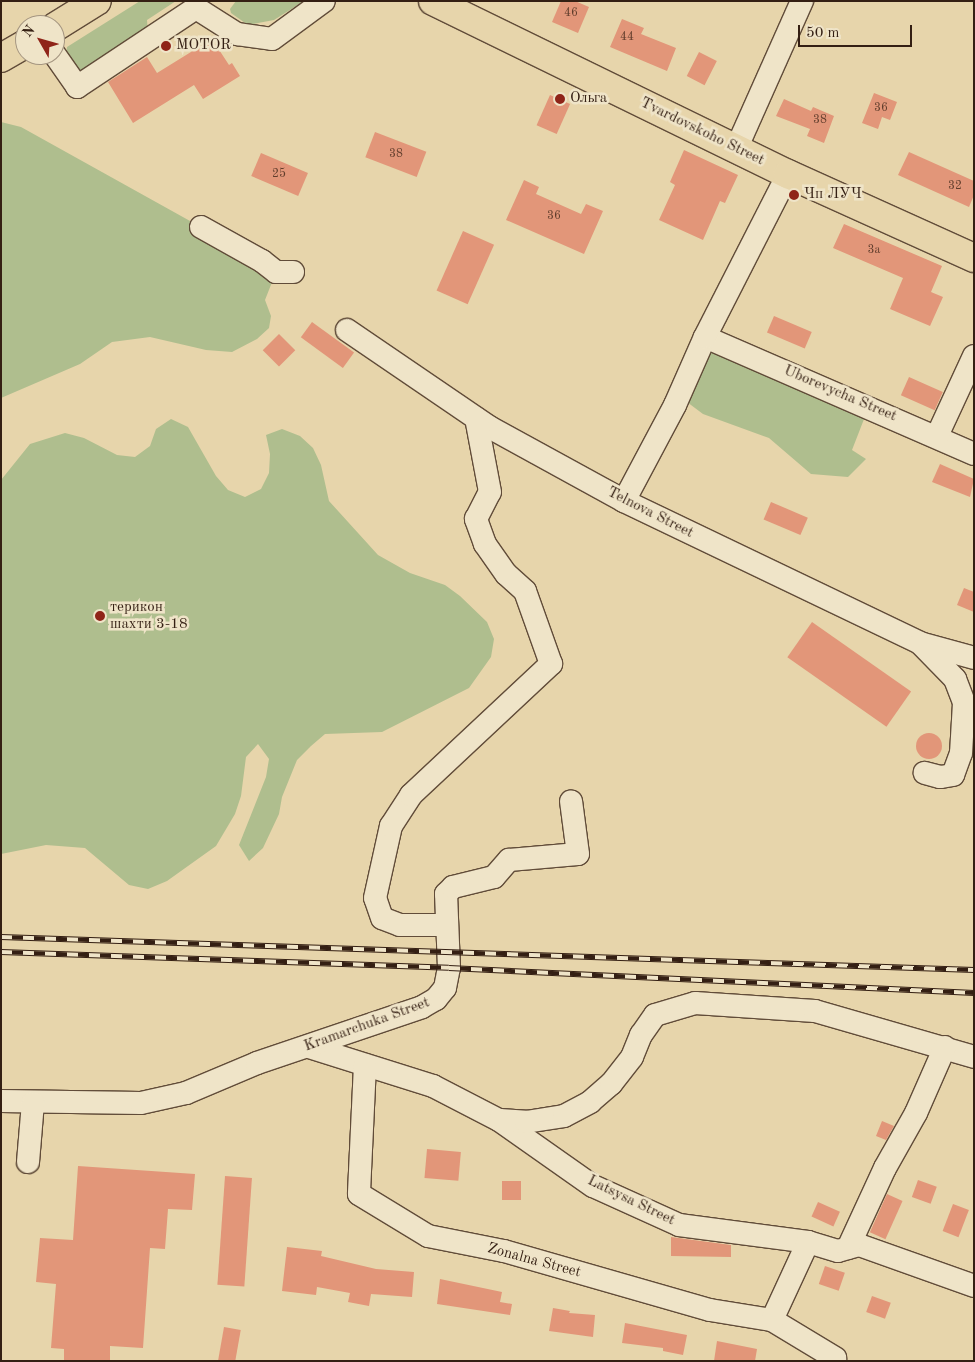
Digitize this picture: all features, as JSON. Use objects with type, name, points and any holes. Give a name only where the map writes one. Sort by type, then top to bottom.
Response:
[{"type":"main road","points":[[65,21],[97,1]]},
{"type":"main road","name":"Tvardovskoho Street","points":[[433,1],[737,147],[788,174],[974,258]]},
{"type":"main road","points":[[1,58],[15,50]]},
{"type":"street","points":[[62,65],[77,87],[196,8],[237,34],[272,39],[324,1]]},
{"type":"street","points":[[737,147],[802,1]]},
{"type":"street","points":[[624,501],[675,406],[705,337],[788,174]]},
{"type":"street","points":[[201,227],[262,261],[276,272],[293,272]]},
{"type":"street","name":"Telnova Street","points":[[346,330],[476,418],[624,501],[920,643],[974,658]]},
{"type":"street","name":"Uborevycha Street","points":[[705,337],[937,436],[974,454]]},
{"type":"street","points":[[937,436],[974,356]]},
{"type":"street","points":[[446,925],[400,925],[382,918],[375,898],[390,826],[411,795],[551,664],[525,591],[506,574],[485,544],[476,520],[490,492],[476,418]]},
{"type":"street","points":[[920,643],[954,679],[964,704],[961,752],[953,775],[940,777],[924,773]]},
{"type":"street","name":"Kramarchuka Street","points":[[1,1101],[33,1103],[140,1103],[186,1093],[257,1063],[309,1047],[436,999],[445,988],[449,968],[446,894],[453,887],[494,877],[509,860],[578,854],[571,801]]},
{"type":"street","points":[[499,1120],[526,1122],[564,1116],[590,1102],[611,1084],[632,1057],[641,1034],[655,1015],[695,1003],[815,1011],[945,1047],[974,1057]]},
{"type":"street","name":"Latsysa Street","points":[[309,1047],[433,1086],[499,1120],[593,1186],[679,1225],[808,1242],[838,1251],[860,1245],[974,1286]]},
{"type":"street","points":[[848,1248],[885,1168],[916,1113],[945,1047]]},
{"type":"street","name":"Zonalna Street","points":[[365,1065],[359,1194],[428,1236],[504,1251],[710,1310],[772,1320],[835,1358]]},
{"type":"street","points":[[28,1162],[33,1103]]},
{"type":"street","points":[[772,1320],[808,1242]]},
{"type":"green space","points":[[140,1],[176,1],[147,20],[148,33],[80,72],[66,56],[67,47]]},
{"type":"green space","points":[[236,1],[304,1],[274,20],[248,25],[231,13],[230,9]]},
{"type":"green space","points":[[1,122],[21,127],[262,261],[276,272],[265,300],[271,316],[269,328],[257,339],[232,352],[206,350],[150,337],[112,342],[80,364],[1,398]]},
{"type":"green space","points":[[711,339],[866,414],[852,450],[866,459],[848,477],[811,474],[769,438],[703,414],[687,402]]},
{"type":"green space","points":[[171,419],[188,427],[216,476],[228,490],[245,497],[261,489],[269,473],[270,454],[266,435],[282,429],[300,436],[313,448],[321,465],[329,501],[378,555],[410,573],[445,585],[460,596],[487,622],[494,639],[491,657],[469,688],[382,732],[325,734],[311,746],[297,760],[282,797],[279,814],[263,848],[249,861],[239,845],[266,777],[269,759],[258,744],[246,757],[241,796],[235,814],[216,846],[167,881],[148,889],[129,885],[85,848],[46,845],[1,854],[1,480],[30,444],[65,433],[84,438],[117,455],[135,457],[150,446],[156,429]]},
{"type":"building","points":[[561,1],[575,1],[589,7],[578,33],[552,22]]},
{"type":"building","points":[[622,19],[644,28],[641,34],[676,48],[667,71],[610,47]]},
{"type":"building","points":[[212,39],[229,65],[232,63],[240,76],[203,99],[194,85],[133,123],[108,82],[147,57],[157,73]]},
{"type":"building","points":[[699,52],[717,61],[705,85],[687,76]]},
{"type":"building","points":[[874,93],[897,102],[890,120],[882,117],[878,129],[862,123]]},
{"type":"building","points":[[550,95],[570,104],[557,134],[537,125]]},
{"type":"building","points":[[784,99],[811,111],[813,107],[834,116],[824,143],[807,136],[810,129],[776,116]]},
{"type":"building","points":[[375,132],[426,152],[417,177],[365,157]]},
{"type":"building","points":[[684,150],[738,175],[725,203],[720,201],[703,240],[659,220],[675,185],[670,182]]},
{"type":"building","points":[[909,152],[974,181],[974,195],[969,207],[898,175]]},
{"type":"building","points":[[261,153],[308,173],[298,196],[251,176]]},
{"type":"building","points":[[524,180],[539,187],[536,194],[581,214],[586,204],[603,211],[584,254],[506,220]]},
{"type":"building","points":[[844,224],[942,266],[931,292],[943,297],[930,326],[890,309],[903,278],[833,248]]},
{"type":"building","points":[[463,231],[494,245],[468,304],[437,290]]},
{"type":"building","points":[[774,316],[812,332],[805,349],[767,333]]},
{"type":"building","points":[[312,322],[354,353],[343,368],[301,337]]},
{"type":"building","points":[[279,334],[295,350],[279,367],[263,350]]},
{"type":"building","points":[[909,377],[943,392],[935,410],[901,395]]},
{"type":"building","points":[[940,464],[974,479],[970,497],[932,482]]},
{"type":"building","points":[[771,502],[808,518],[800,535],[764,519]]},
{"type":"building","points":[[964,588],[974,592],[974,612],[957,605]]},
{"type":"building","points":[[812,622],[911,691],[886,727],[787,657]]},
{"type":"building","points":[[929,733],[938,737],[942,746],[938,755],[929,759],[920,755],[916,746],[920,737]]},
{"type":"building","points":[[882,1121],[894,1126],[886,1140],[876,1136]]},
{"type":"building","points":[[427,1149],[461,1152],[458,1181],[424,1178]]},
{"type":"building","points":[[78,1166],[195,1174],[192,1210],[168,1209],[165,1249],[150,1248],[143,1348],[110,1346],[110,1361],[64,1361],[64,1349],[51,1348],[56,1284],[36,1282],[40,1238],[73,1240]]},
{"type":"building","points":[[225,1176],[252,1178],[244,1287],[217,1285]]},
{"type":"building","points":[[918,1180],[937,1187],[931,1204],[912,1197]]},
{"type":"building","points":[[502,1181],[521,1181],[521,1200],[502,1200]]},
{"type":"building","points":[[887,1194],[903,1201],[885,1239],[870,1232]]},
{"type":"building","points":[[818,1202],[840,1212],[833,1226],[811,1217]]},
{"type":"building","points":[[953,1204],[969,1210],[958,1237],[943,1231]]},
{"type":"building","points":[[671,1237],[731,1245],[731,1257],[671,1256]]},
{"type":"building","points":[[287,1247],[322,1251],[321,1256],[376,1269],[414,1272],[412,1297],[371,1294],[369,1306],[348,1302],[350,1293],[317,1287],[316,1295],[282,1291]]},
{"type":"building","points":[[825,1266],[845,1273],[839,1291],[819,1284]]},
{"type":"building","points":[[440,1279],[502,1292],[500,1302],[512,1304],[510,1315],[437,1304]]},
{"type":"building","points":[[872,1296],[891,1303],[885,1319],[866,1312]]},
{"type":"building","points":[[553,1308],[570,1311],[569,1313],[595,1315],[593,1337],[549,1331]]},
{"type":"building","points":[[625,1323],[687,1335],[683,1355],[663,1351],[663,1348],[622,1343]]},
{"type":"building","points":[[224,1327],[241,1330],[235,1361],[218,1360]]},
{"type":"building","points":[[717,1341],[757,1349],[755,1361],[714,1361]]},
{"type":"railway","points":[[1,937],[974,970]]},
{"type":"railway","points":[[1,952],[449,968],[974,993]]},
{"type":"place","name":"MOTOR","points":[[166,46]]},
{"type":"place","name":"Ольга","points":[[560,99]]},
{"type":"place","name":"Чп ЛУЧ","points":[[794,195]]},
{"type":"place","name":"терикон шахти 3-18","points":[[100,616]]}]
